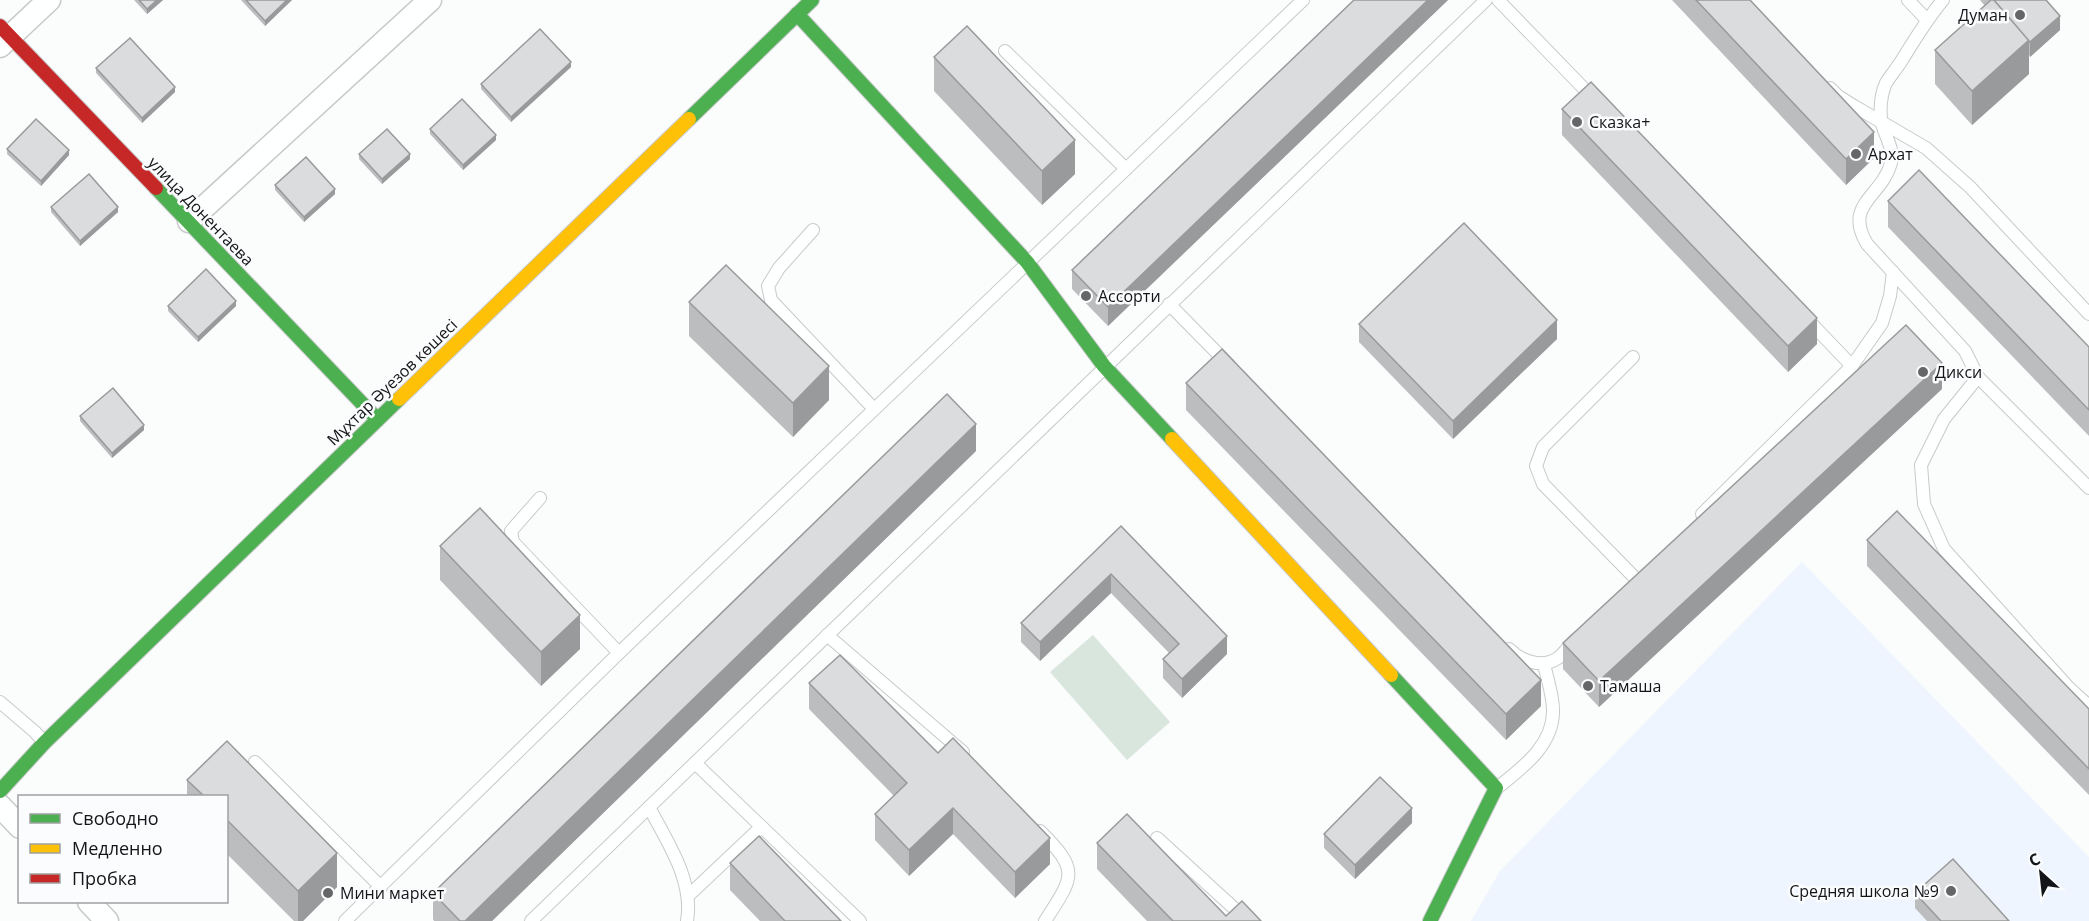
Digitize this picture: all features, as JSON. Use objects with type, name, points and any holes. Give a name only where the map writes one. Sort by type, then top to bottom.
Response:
[{"type":"street","points":[[3,36],[49,0]]},
{"type":"street","points":[[189,221],[430,0]]},
{"type":"street","name":"Мұхтар Әуезов көшесі","points":[[0,791],[44,743],[812,0]]},
{"type":"street","points":[[797,14],[1027,262],[1104,366],[1496,788],[1430,921]]},
{"type":"street","name":"улица Донентаева","points":[[3,36],[189,221],[377,419]]},
{"type":"street","points":[[0,806],[18,825]]},
{"type":"street","points":[[90,903],[107,921]]},
{"type":"lane","points":[[348,920],[619,652],[1303,0]]},
{"type":"lane","points":[[531,921],[1486,0]]},
{"type":"lane","points":[[1498,0],[1605,111]]},
{"type":"lane","points":[[1908,0],[1927,20]]},
{"type":"lane","points":[[1943,0],[1927,20],[1886,84],[1882,99],[1881,122],[1890,145],[1892,162],[1886,176],[1861,210],[1859,222],[1861,234],[1867,244],[1965,351],[1978,377],[2089,488]]},
{"type":"lane","points":[[1005,51],[1126,169]]},
{"type":"lane","points":[[1824,81],[1838,96],[1926,148],[1970,187],[2089,314]]},
{"type":"lane","points":[[813,230],[779,268],[768,286],[771,300],[874,409]]},
{"type":"lane","points":[[1695,522],[1852,366],[1882,323],[1890,296],[1893,272]]},
{"type":"lane","points":[[1169,304],[1235,371]]},
{"type":"lane","points":[[1795,306],[1852,366]]},
{"type":"lane","points":[[1633,357],[1543,447],[1536,466],[1543,484],[1636,579]]},
{"type":"lane","points":[[1978,377],[1944,419],[1922,465],[1924,504],[1944,549],[2069,687],[2089,706]]},
{"type":"lane","points":[[540,498],[511,531],[513,542],[619,652]]},
{"type":"lane","points":[[827,635],[969,758]]},
{"type":"lane","points":[[1498,639],[1515,655],[1530,662],[1544,664],[1557,658],[1581,635]]},
{"type":"lane","points":[[1496,788],[1530,762],[1549,735],[1553,711],[1544,664]]},
{"type":"lane","points":[[0,702],[35,732],[44,743]]},
{"type":"lane","points":[[255,762],[381,887]]},
{"type":"lane","points":[[695,763],[860,921]]},
{"type":"lane","points":[[649,807],[682,872],[688,896],[687,921]]},
{"type":"lane","points":[[1031,822],[1063,854],[1069,876],[1066,889],[1045,921]]},
{"type":"lane","points":[[688,896],[761,827]]},
{"type":"lane","points":[[1157,838],[1248,921]]},
{"type":"shaded area","points":[[1802,562],[2089,857],[2089,921],[1471,921],[1500,871]]},
{"type":"shaded area","points":[[1093,635],[1170,722],[1127,760],[1050,672]]},
{"type":"building","points":[[139,0],[157,0],[147,9]]},
{"type":"building","points":[[246,0],[287,0],[265,21]]},
{"type":"building","points":[[1354,0],[1428,0],[1108,307],[1072,270]]},
{"type":"building","points":[[1696,0],[1750,0],[1874,132],[1846,159]]},
{"type":"building","points":[[1991,0],[1994,0],[2029,40],[1972,91],[1935,50]]},
{"type":"building","points":[[1994,0],[2046,0],[2060,16],[2030,42]]},
{"type":"building","points":[[967,26],[1075,140],[1042,171],[934,57]]},
{"type":"building","points":[[540,29],[571,62],[511,117],[481,84]]},
{"type":"building","points":[[130,38],[175,87],[142,118],[96,68]]},
{"type":"building","points":[[1591,82],[1817,318],[1788,346],[1562,109]]},
{"type":"building","points":[[462,99],[496,135],[463,165],[430,129]]},
{"type":"building","points":[[36,119],[69,150],[41,181],[7,149]]},
{"type":"building","points":[[387,129],[410,154],[382,179],[359,154]]},
{"type":"building","points":[[306,157],[335,189],[304,217],[275,185]]},
{"type":"building","points":[[1919,170],[2089,347],[2089,410],[1888,201]]},
{"type":"building","points":[[89,174],[118,207],[80,241],[51,207]]},
{"type":"building","points":[[1464,223],[1557,320],[1453,421],[1359,324]]},
{"type":"building","points":[[726,265],[829,366],[793,403],[689,302]]},
{"type":"building","points":[[206,269],[236,301],[198,337],[168,306]]},
{"type":"building","points":[[1906,325],[1942,363],[1599,681],[1563,643]]},
{"type":"building","points":[[1222,349],[1541,680],[1506,714],[1186,383]]},
{"type":"building","points":[[113,388],[144,425],[112,453],[80,416]]},
{"type":"building","points":[[947,394],[976,424],[465,921],[460,921],[433,893]]},
{"type":"building","points":[[480,508],[580,615],[541,652],[440,546]]},
{"type":"building","points":[[1897,511],[2089,709],[2089,769],[1867,540]]},
{"type":"building","points":[[1121,526],[1227,636],[1182,679],[1163,659],[1179,644],[1111,574],[1040,642],[1021,623]]},
{"type":"building","points":[[840,655],[938,753],[953,738],[1050,838],[1015,872],[953,808],[909,850],[875,814],[907,783],[809,683]]},
{"type":"building","points":[[227,741],[337,853],[298,891],[228,821],[228,795],[203,795],[187,780]]},
{"type":"building","points":[[1380,777],[1412,808],[1355,865],[1324,834]]},
{"type":"building","points":[[1127,814],[1226,916],[1242,901],[1261,921],[1173,921],[1097,843]]},
{"type":"building","points":[[759,836],[841,921],[785,921],[730,863]]},
{"type":"building","points":[[1953,859],[2009,921],[1941,921],[1915,893]]},
{"type":"traffic: fast","points":[[689,119],[812,0]]},
{"type":"traffic: fast","points":[[797,14],[1027,262],[1104,366],[1172,439]]},
{"type":"traffic: fast","points":[[156,188],[377,419]]},
{"type":"traffic: fast","points":[[0,791],[44,743],[399,399]]},
{"type":"traffic: fast","points":[[1391,675],[1496,788],[1430,921]]},
{"type":"traffic: slow","points":[[399,399],[689,119]]},
{"type":"traffic: slow","points":[[1172,439],[1391,675]]},
{"type":"traffic: jam","points":[[0,26],[156,188]]},
{"type":"place","name":"Думан","points":[[2020,15]]},
{"type":"place","name":"Сказка+","points":[[1577,122]]},
{"type":"place","name":"Архат","points":[[1856,154]]},
{"type":"place","name":"Ассорти","points":[[1086,296]]},
{"type":"place","name":"Дикси","points":[[1923,372]]},
{"type":"place","name":"Тамаша","points":[[1588,686]]},
{"type":"place","name":"Средняя школа №9","points":[[1951,891]]},
{"type":"place","name":"Мини маркет","points":[[328,893]]}]
